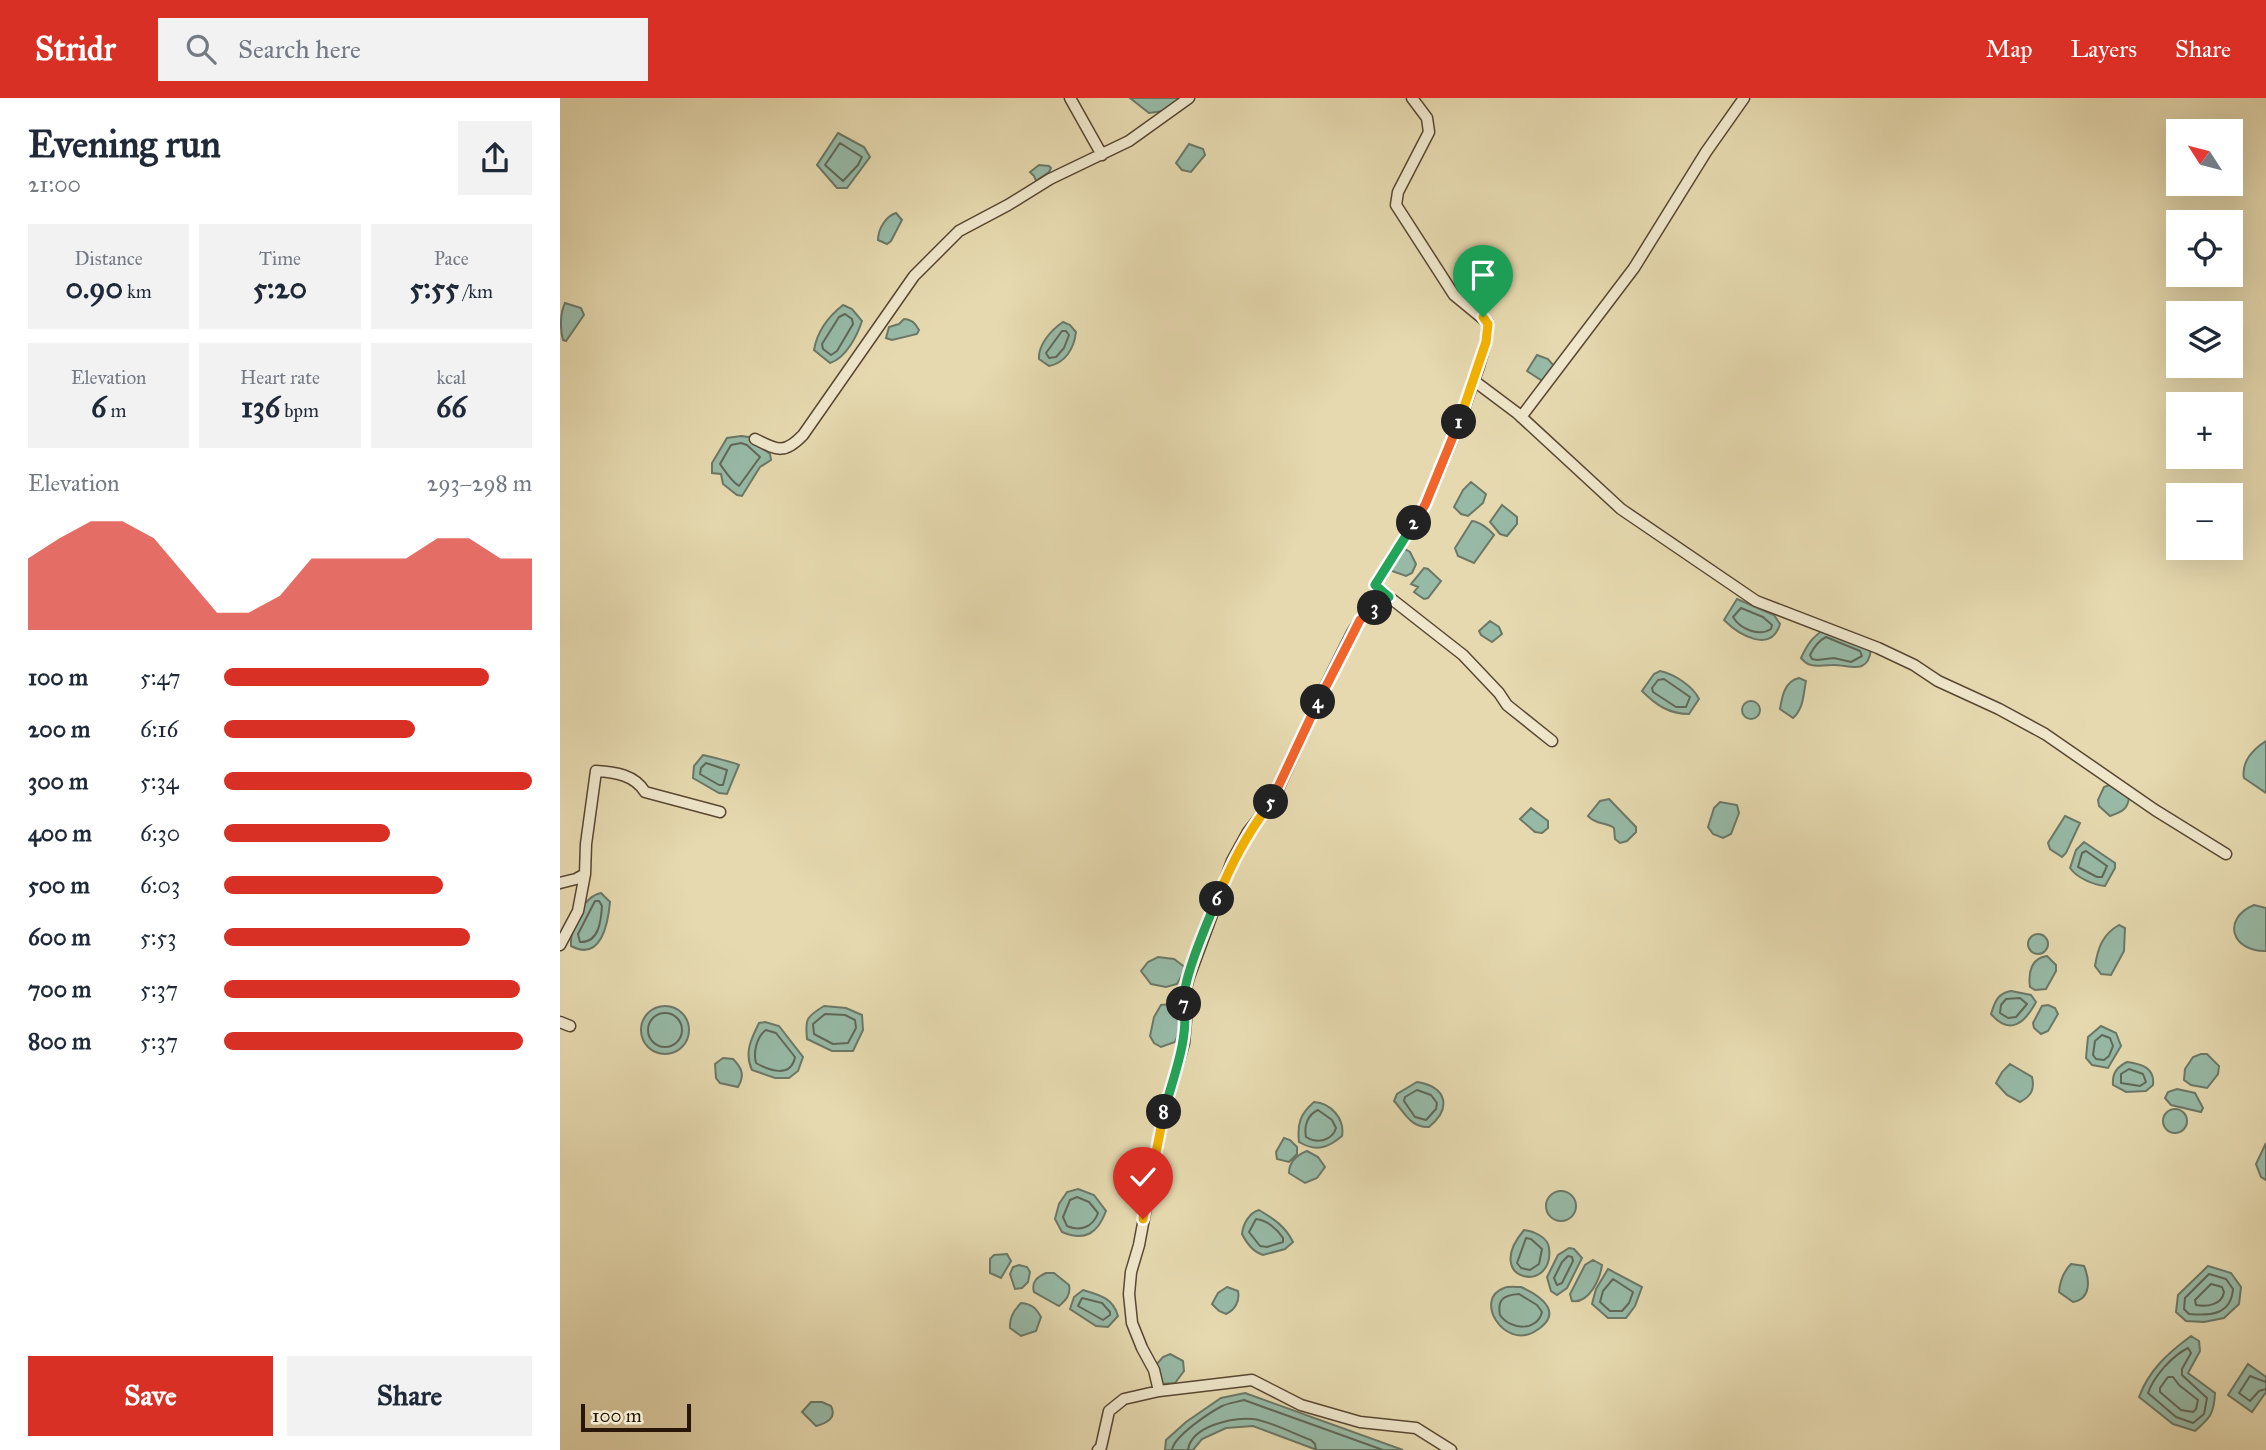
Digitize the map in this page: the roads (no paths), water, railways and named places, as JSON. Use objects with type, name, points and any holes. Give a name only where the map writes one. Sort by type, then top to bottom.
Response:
[{"type":"street","points":[[1070,98],[1102,155]]},
{"type":"street","points":[[755,439],[779,450],[793,446],[914,276],[959,231],[1009,205],[1049,179],[1129,141],[1189,98]]},
{"type":"street","points":[[1412,98],[1427,118],[1429,132],[1398,192],[1396,205],[1454,295],[1488,324],[1486,342],[1458,426],[1425,505],[1375,585],[1463,654],[1499,692],[1507,705],[1552,741]]},
{"type":"street","points":[[1521,417],[1634,268],[1706,152],[1744,98]]},
{"type":"street","points":[[1473,380],[1521,417],[1621,509],[1756,601],[1878,648],[1914,665],[1938,681],[1999,709],[2045,734],[2155,810],[2226,854]]},
{"type":"street","points":[[1159,1391],[1154,1370],[1132,1323],[1129,1294],[1131,1272],[1139,1245],[1163,1115],[1184,1043],[1186,1020],[1183,998],[1189,977],[1232,861],[1248,832],[1273,800],[1352,633],[1360,620],[1389,597]]},
{"type":"street","points":[[560,945],[578,911],[585,874],[586,844],[596,771],[615,772],[641,786],[645,792],[720,812]]},
{"type":"street","points":[[560,883],[585,874]]},
{"type":"street","points":[[1098,1450],[1109,1411],[1125,1399],[1159,1391],[1252,1380],[1301,1405],[1360,1422],[1416,1429],[1451,1450]]},
{"type":"water","points":[[1130,98],[1181,98],[1164,111],[1149,113]]},
{"type":"water","points":[[838,133],[864,147],[870,157],[847,188],[837,188],[817,165]]},
{"type":"water","points":[[1189,144],[1203,149],[1205,155],[1191,172],[1182,170],[1176,163]]},
{"type":"water","points":[[1039,165],[1051,168],[1036,181],[1030,172]]},
{"type":"water","points":[[896,213],[902,220],[891,241],[887,244],[878,240],[883,223]]},
{"type":"water","points":[[565,303],[581,308],[584,315],[566,341],[563,340],[561,326]]},
{"type":"water","points":[[843,305],[852,309],[862,321],[846,351],[830,363],[814,350],[824,325]]},
{"type":"water","points":[[904,319],[915,324],[919,330],[917,334],[892,340],[886,338],[889,327]]},
{"type":"water","points":[[1063,322],[1076,332],[1073,344],[1060,362],[1049,366],[1039,359],[1039,354],[1043,343]]},
{"type":"water","points":[[1537,355],[1548,359],[1554,366],[1544,382],[1527,371]]},
{"type":"water","points":[[749,437],[770,454],[771,460],[760,467],[742,496],[723,484],[721,474],[712,473],[712,463],[727,438]]},
{"type":"water","points":[[1471,482],[1486,494],[1483,503],[1468,516],[1461,514],[1454,507],[1463,490]]},
{"type":"water","points":[[1502,505],[1517,517],[1517,524],[1507,536],[1500,534],[1490,522]]},
{"type":"water","points":[[1472,521],[1484,526],[1494,535],[1474,563],[1458,556],[1455,548]]},
{"type":"water","points":[[1403,548],[1410,552],[1416,564],[1412,573],[1406,576],[1392,571],[1389,566]]},
{"type":"water","points":[[1424,568],[1441,581],[1428,598],[1424,599],[1414,592],[1418,587],[1411,584]]},
{"type":"water","points":[[1737,599],[1774,615],[1780,624],[1776,633],[1770,638],[1754,639],[1730,626],[1724,620]]},
{"type":"water","points":[[1490,621],[1499,627],[1502,634],[1492,642],[1479,631]]},
{"type":"water","points":[[1825,629],[1871,649],[1866,663],[1856,667],[1815,666],[1804,661],[1801,658],[1808,645]]},
{"type":"water","points":[[1660,671],[1682,681],[1696,694],[1699,699],[1689,714],[1663,708],[1642,691],[1654,674]]},
{"type":"water","points":[[1799,678],[1806,681],[1801,706],[1793,718],[1780,709],[1787,686]]},
{"type":"water","points":[[1751,701],[1757,704],[1760,710],[1757,716],[1751,719],[1745,716],[1742,710],[1745,704]]},
{"type":"water","points":[[2266,741],[2266,793],[2244,778],[2244,767],[2249,756]]},
{"type":"water","points":[[703,755],[739,765],[727,794],[719,793],[693,778],[694,766]]},
{"type":"water","points":[[2109,785],[2129,797],[2123,810],[2110,816],[2099,806],[2098,800],[2104,787]]},
{"type":"water","points":[[1609,799],[1636,827],[1636,832],[1627,841],[1620,843],[1615,839],[1614,828],[1588,816],[1600,801]]},
{"type":"water","points":[[1720,802],[1737,805],[1739,813],[1731,834],[1723,838],[1713,834],[1708,827],[1714,808]]},
{"type":"water","points":[[1531,808],[1548,821],[1548,828],[1542,833],[1535,832],[1520,819]]},
{"type":"water","points":[[2065,816],[2080,823],[2062,857],[2050,849],[2048,843]]},
{"type":"water","points":[[2084,842],[2115,863],[2105,886],[2086,880],[2070,868],[2076,850]]},
{"type":"water","points":[[601,893],[610,902],[601,938],[589,949],[581,950],[571,946],[578,914],[588,900]]},
{"type":"water","points":[[2254,905],[2266,908],[2266,951],[2245,946],[2235,934],[2237,918]]},
{"type":"water","points":[[2119,925],[2125,928],[2124,951],[2111,975],[2101,974],[2095,966],[2100,947],[2105,937]]},
{"type":"water","points":[[2038,934],[2045,937],[2048,944],[2045,951],[2038,954],[2031,951],[2028,944],[2031,937]]},
{"type":"water","points":[[2047,956],[2056,965],[2056,971],[2046,989],[2035,990],[2030,987],[2032,967],[2037,960]]},
{"type":"water","points":[[1158,957],[1174,959],[1186,968],[1177,984],[1166,987],[1151,984],[1141,971],[1148,962]]},
{"type":"water","points":[[2011,991],[2031,995],[2036,1002],[2022,1021],[2011,1025],[1998,1021],[1991,1014],[1998,998]]},
{"type":"water","points":[[1171,1004],[1180,1014],[1181,1027],[1175,1042],[1161,1047],[1154,1043],[1150,1036],[1154,1017],[1161,1005]]},
{"type":"water","points":[[665,1006],[682,1013],[689,1030],[682,1047],[665,1054],[648,1047],[641,1030],[648,1013]]},
{"type":"water","points":[[824,1006],[846,1008],[862,1015],[863,1030],[853,1051],[832,1051],[807,1039],[808,1019]]},
{"type":"water","points":[[2042,1006],[2055,1008],[2058,1014],[2048,1031],[2041,1034],[2034,1028],[2033,1023]]},
{"type":"water","points":[[759,1023],[779,1026],[803,1057],[798,1071],[789,1078],[775,1078],[752,1070],[750,1046]]},
{"type":"water","points":[[2101,1026],[2116,1033],[2121,1046],[2108,1068],[2092,1065],[2086,1058],[2088,1037]]},
{"type":"water","points":[[2207,1054],[2219,1066],[2218,1074],[2207,1088],[2191,1085],[2184,1080],[2185,1069],[2193,1057]]},
{"type":"water","points":[[723,1058],[733,1059],[740,1069],[742,1075],[738,1087],[720,1083],[716,1078],[715,1064]]},
{"type":"water","points":[[2127,1062],[2138,1064],[2150,1071],[2153,1085],[2146,1091],[2126,1092],[2113,1085],[2116,1071]]},
{"type":"water","points":[[2010,1064],[2032,1077],[2031,1092],[2020,1102],[2007,1095],[1996,1083]]},
{"type":"water","points":[[1417,1082],[1435,1088],[1443,1099],[1441,1113],[1429,1127],[1417,1125],[1394,1101],[1397,1094]]},
{"type":"water","points":[[2177,1089],[2195,1093],[2203,1108],[2201,1112],[2171,1105],[2165,1098],[2168,1092]]},
{"type":"water","points":[[1314,1102],[1326,1105],[1336,1113],[1342,1130],[1342,1136],[1332,1143],[1316,1148],[1299,1142],[1300,1120]]},
{"type":"water","points":[[2175,1109],[2184,1112],[2187,1121],[2184,1130],[2175,1133],[2166,1130],[2163,1121],[2166,1112]]},
{"type":"water","points":[[1284,1138],[1297,1147],[1297,1154],[1289,1162],[1277,1159],[1276,1152]]},
{"type":"water","points":[[2266,1143],[2266,1180],[2261,1177],[2256,1164]]},
{"type":"water","points":[[1307,1151],[1318,1157],[1325,1167],[1317,1178],[1305,1183],[1289,1173],[1294,1159]]},
{"type":"water","points":[[1078,1189],[1094,1195],[1106,1211],[1095,1230],[1084,1236],[1062,1232],[1055,1219],[1059,1204],[1067,1192]]},
{"type":"water","points":[[1561,1191],[1572,1195],[1576,1206],[1572,1217],[1561,1221],[1550,1217],[1546,1206],[1550,1195]]},
{"type":"water","points":[[1259,1210],[1279,1223],[1290,1236],[1293,1242],[1285,1249],[1259,1254],[1242,1234],[1249,1216]]},
{"type":"water","points":[[1524,1230],[1543,1238],[1549,1248],[1548,1263],[1542,1272],[1532,1276],[1523,1276],[1515,1270],[1511,1261],[1513,1247]]},
{"type":"water","points":[[1569,1248],[1574,1249],[1582,1258],[1567,1288],[1557,1295],[1551,1291],[1547,1277],[1558,1255]]},
{"type":"water","points":[[1007,1254],[1011,1261],[1001,1278],[990,1273],[990,1259],[994,1255]]},
{"type":"water","points":[[1593,1260],[1602,1265],[1596,1283],[1584,1299],[1572,1301],[1570,1294],[1585,1265]]},
{"type":"water","points":[[2071,1264],[2084,1266],[2088,1283],[2083,1297],[2073,1302],[2059,1292],[2062,1277]]},
{"type":"water","points":[[2208,1266],[2231,1273],[2241,1287],[2239,1304],[2224,1318],[2204,1322],[2186,1321],[2176,1312],[2178,1295]]},
{"type":"water","points":[[1013,1267],[1027,1267],[1030,1272],[1028,1282],[1022,1288],[1015,1289],[1010,1274]]},
{"type":"water","points":[[1608,1269],[1642,1287],[1635,1306],[1626,1318],[1608,1318],[1592,1304],[1596,1289]]},
{"type":"water","points":[[1046,1273],[1054,1273],[1069,1285],[1067,1297],[1059,1306],[1034,1292],[1033,1285],[1036,1280]]},
{"type":"water","points":[[1227,1287],[1238,1291],[1238,1298],[1236,1305],[1226,1314],[1212,1304],[1218,1293]]},
{"type":"water","points":[[1521,1287],[1543,1301],[1549,1312],[1543,1325],[1534,1332],[1523,1335],[1512,1334],[1503,1328],[1496,1320],[1491,1302],[1495,1294],[1504,1288]]},
{"type":"water","points":[[1083,1290],[1100,1296],[1113,1305],[1118,1316],[1108,1327],[1096,1326],[1070,1309],[1074,1297]]},
{"type":"water","points":[[1021,1303],[1033,1307],[1041,1317],[1036,1331],[1021,1336],[1010,1328],[1010,1324],[1016,1308]]},
{"type":"water","points":[[2191,1336],[2199,1341],[2200,1351],[2188,1373],[2215,1393],[2210,1415],[2195,1431],[2173,1424],[2139,1397],[2148,1378],[2160,1363]]},
{"type":"water","points":[[1170,1354],[1183,1361],[1184,1371],[1175,1383],[1162,1384],[1156,1365]]},
{"type":"water","points":[[2248,1364],[2266,1377],[2266,1392],[2252,1412],[2228,1395]]},
{"type":"water","points":[[1245,1393],[1403,1450],[1317,1450],[1253,1426],[1226,1428],[1202,1439],[1193,1450],[1165,1450],[1166,1440],[1186,1422],[1221,1398]]},
{"type":"water","points":[[811,1402],[822,1402],[831,1406],[832,1417],[816,1426],[802,1412]]}]
